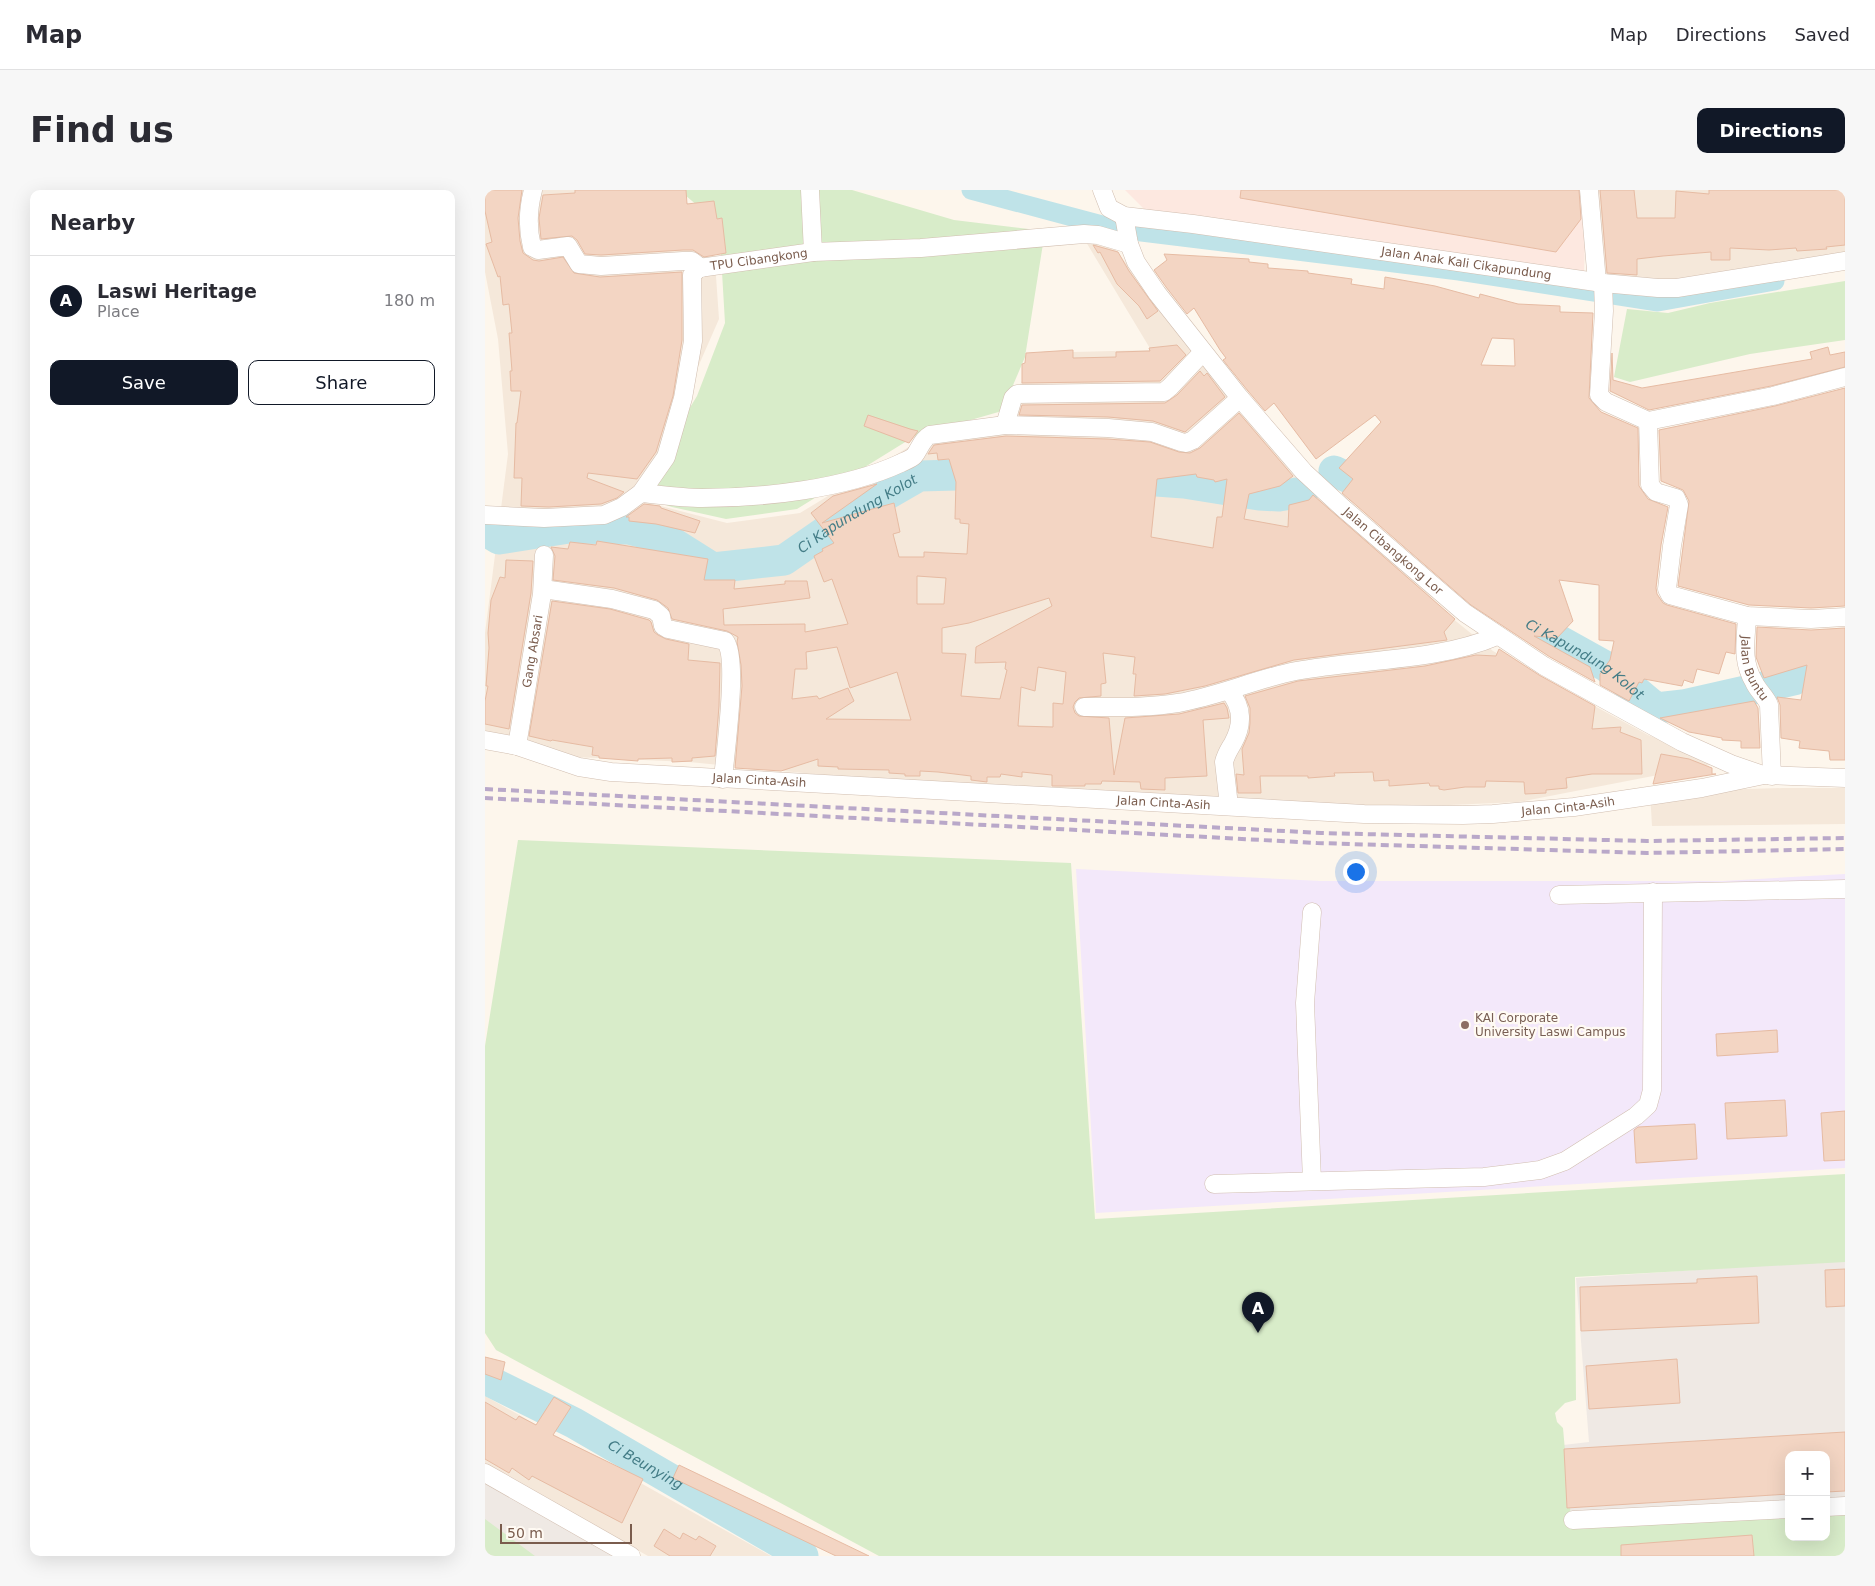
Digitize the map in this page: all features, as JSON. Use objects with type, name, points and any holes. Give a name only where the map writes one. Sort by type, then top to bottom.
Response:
[{"type":"street","points":[[533,190],[529,208],[529,234],[532,247],[538,250],[568,246],[579,264],[601,266],[683,261],[692,262],[701,268]]},
{"type":"street","points":[[810,190],[813,252]]},
{"type":"street","points":[[1102,190],[1110,210],[1127,230]]},
{"type":"street","points":[[1589,190],[1604,311],[1599,395],[1606,402],[1648,422],[1791,392],[1845,377]]},
{"type":"street","name":"Jalan Anak Kali Cikapundung","points":[[1127,230],[1193,224],[1601,285],[1657,288],[1677,288],[1845,261]]},
{"type":"street","name":"TPU Cibangkong","points":[[485,515],[544,518],[604,515],[622,507],[641,493],[666,457],[683,398],[693,341],[692,275],[696,270],[813,252],[921,248],[1083,234],[1098,236],[1127,230]]},
{"type":"street","name":"Jalan Cibangkong Lor","points":[[1127,230],[1136,262],[1147,279],[1240,398],[1304,472],[1465,613],[1544,666],[1682,742],[1731,764],[1768,776]]},
{"type":"street","points":[[1005,425],[1013,398],[1017,394],[1164,392],[1203,352]]},
{"type":"street","points":[[641,493],[700,498],[808,490],[860,478],[893,466],[916,451],[925,438],[930,435],[1005,425],[1090,427],[1152,432],[1186,443],[1192,440],[1240,398]]},
{"type":"street","points":[[1648,422],[1650,485],[1656,492],[1675,498],[1679,506],[1672,546],[1668,593],[1676,598],[1747,616],[1811,620],[1845,617]]},
{"type":"street","name":"Gang Absari","points":[[517,746],[543,589],[544,555]]},
{"type":"street","points":[[543,589],[612,599],[654,610],[661,616],[663,626],[668,629],[725,641],[730,652],[732,671],[723,779]]},
{"type":"street","name":"Jalan Buntu","points":[[1747,616],[1745,660],[1757,688],[1767,700],[1770,710],[1768,776]]},
{"type":"street","points":[[1084,707],[1156,705],[1179,702],[1229,691],[1243,685],[1295,671],[1443,652],[1497,636]]},
{"type":"street","points":[[1229,691],[1237,700],[1240,710],[1237,733],[1224,762],[1229,806]]},
{"type":"street","name":"Jalan Cinta-Asih","points":[[485,740],[517,746],[579,767],[596,770],[723,779],[1364,814],[1478,815],[1574,807],[1768,776],[1845,778]]},
{"type":"street","points":[[1559,895],[1845,889]]},
{"type":"street","points":[[1214,1184],[1484,1177],[1540,1170],[1565,1162],[1641,1112],[1651,1100],[1653,1085],[1653,892]]},
{"type":"street","points":[[1312,912],[1305,1003],[1312,1182]]},
{"type":"street","points":[[485,1473],[631,1556]]},
{"type":"street","points":[[1830,1507],[1845,1506]]},
{"type":"street","points":[[1573,1520],[1785,1509]]},
{"type":"shaded area","points":[[485,190],[671,190],[694,208],[715,262],[719,319],[677,415],[645,502],[727,523],[800,513],[922,439],[1006,415],[1035,353],[1151,350],[1083,237],[1110,242],[1166,316],[1447,614],[1493,651],[1648,735],[1720,763],[1519,802],[1379,808],[825,775],[689,762],[528,755],[485,730],[485,633],[508,454],[498,339],[485,272]]},
{"type":"shaded area","points":[[1125,190],[1584,190],[1586,212],[1584,274],[1145,210]]},
{"type":"shaded area","points":[[1588,190],[1845,190],[1845,258],[1648,289],[1594,286]]},
{"type":"shaded area","points":[[1845,788],[1845,824],[1652,826],[1650,792]]},
{"type":"shaded area","name":"KAI Corporate University Laswi Campus","points":[[1076,869],[1321,881],[1723,881],[1845,874],[1845,1168],[1096,1213]]},
{"type":"shaded area","points":[[1845,1260],[1845,1512],[1830,1512],[1830,1451],[1785,1451],[1785,1514],[1571,1525],[1563,1445],[1589,1442],[1576,1278]]},
{"type":"shaded area","points":[[485,1396],[771,1556],[648,1556],[485,1465]]},
{"type":"shaded area","points":[[485,1480],[615,1556],[485,1556]]},
{"type":"green space","points":[[679,190],[852,190],[954,220],[1045,231],[1025,357],[1002,411],[915,436],[797,509],[726,519],[672,507],[648,499],[654,467],[697,396],[725,323],[721,255],[698,206]]},
{"type":"green space","points":[[1845,281],[1845,340],[1750,354],[1630,382],[1614,377],[1627,309],[1668,313],[1710,303]]},
{"type":"green space","points":[[518,840],[1071,863],[1095,1219],[1845,1174],[1845,1262],[1575,1277],[1576,1400],[1565,1403],[1555,1413],[1557,1422],[1563,1428],[1571,1518],[1785,1511],[1785,1541],[1830,1541],[1830,1510],[1845,1509],[1845,1556],[879,1556],[496,1350],[485,1333],[485,1046]]},
{"type":"green space","points":[[485,1519],[535,1556],[485,1556]]},
{"type":"building","points":[[485,190],[522,190],[518,218],[520,241],[523,253],[533,260],[539,261],[563,257],[574,273],[600,277],[682,272],[682,340],[673,396],[656,452],[637,479],[588,473],[587,478],[624,492],[617,498],[601,504],[549,507],[521,506],[522,478],[514,478],[516,423],[521,391],[511,391],[510,371],[512,371],[509,333],[512,333],[509,304],[503,305],[500,276],[498,277],[486,244],[492,242],[485,211]]},
{"type":"building","points":[[575,190],[686,190],[687,204],[714,201],[717,219],[722,218],[726,253],[704,257],[693,250],[601,255],[585,254],[577,240],[572,236],[541,239],[539,218],[543,195],[575,193]]},
{"type":"building","points":[[1241,190],[1579,190],[1581,219],[1556,252],[1240,198]]},
{"type":"building","points":[[1600,190],[1634,190],[1637,218],[1675,218],[1676,191],[1709,194],[1709,190],[1845,190],[1845,245],[1826,247],[1827,249],[1797,251],[1796,248],[1769,250],[1730,248],[1730,260],[1711,260],[1711,252],[1663,256],[1637,259],[1637,275],[1607,273]]},
{"type":"building","points":[[1093,245],[1118,252],[1129,271],[1158,311],[1147,319],[1139,306],[1117,284],[1100,252],[1098,253]]},
{"type":"building","points":[[1164,254],[1249,259],[1249,262],[1268,264],[1268,268],[1308,271],[1308,273],[1352,279],[1351,284],[1384,289],[1385,277],[1435,286],[1479,298],[1480,294],[1518,304],[1560,306],[1560,312],[1593,313],[1589,398],[1601,412],[1638,428],[1639,486],[1648,499],[1668,507],[1661,545],[1657,594],[1663,603],[1667,605],[1736,624],[1735,654],[1726,652],[1719,674],[1697,669],[1693,683],[1684,680],[1682,686],[1644,679],[1642,683],[1639,682],[1629,701],[1600,685],[1600,674],[1610,660],[1614,641],[1599,640],[1599,585],[1559,580],[1573,621],[1557,638],[1534,636],[1590,667],[1595,682],[1550,657],[1471,605],[1342,493],[1353,479],[1339,468],[1381,422],[1375,415],[1316,459],[1274,403],[1265,411],[1248,391],[1223,360],[1226,358],[1194,308],[1187,314],[1166,287],[1154,270],[1167,260]],"holes":[[[1492,338],[1514,339],[1515,366],[1481,365]]]},
{"type":"building","points":[[1177,345],[1186,355],[1160,381],[1022,383],[1022,364],[1025,363],[1026,353],[1073,350],[1073,358],[1116,357],[1116,352],[1150,351],[1149,348]]},
{"type":"building","points":[[1828,347],[1830,355],[1845,352],[1845,367],[1771,386],[1649,410],[1610,391],[1612,353],[1613,380],[1642,388],[1812,359],[1810,352]]},
{"type":"building","points":[[1200,371],[1204,376],[1207,373],[1225,397],[1185,432],[1153,421],[1108,417],[1019,415],[1022,405],[1165,403],[1177,395]]},
{"type":"building","points":[[1845,388],[1845,606],[1811,608],[1749,605],[1678,586],[1689,501],[1683,490],[1661,481],[1659,430],[1775,406]]},
{"type":"building","points":[[1239,413],[1293,476],[1280,486],[1249,494],[1244,519],[1288,527],[1289,505],[1309,500],[1313,495],[1455,619],[1444,632],[1447,640],[1294,660],[1205,686],[1165,694],[1134,696],[1136,674],[1133,674],[1135,657],[1103,653],[1106,683],[1101,684],[1101,696],[1079,698],[1073,707],[1075,713],[1079,716],[1109,718],[1114,775],[1125,718],[1179,714],[1224,703],[1227,708],[1229,718],[1203,720],[1207,776],[1165,778],[1165,790],[1141,789],[1140,782],[1102,781],[1101,784],[1085,784],[1085,786],[1052,786],[1052,775],[1022,772],[1022,777],[1001,774],[1000,777],[987,777],[987,782],[971,780],[971,776],[938,772],[920,771],[920,776],[905,776],[905,774],[889,773],[889,770],[838,769],[838,767],[818,766],[818,759],[781,771],[735,768],[742,686],[738,637],[727,631],[672,619],[668,608],[657,600],[614,588],[553,580],[555,556],[551,547],[568,549],[570,542],[596,545],[597,541],[708,559],[704,580],[735,580],[734,589],[785,584],[785,581],[807,581],[810,598],[723,609],[724,625],[805,624],[805,632],[848,624],[832,579],[824,582],[814,556],[823,551],[822,549],[834,543],[811,513],[833,496],[877,484],[822,523],[894,503],[900,532],[893,534],[899,557],[924,557],[924,552],[967,554],[969,524],[960,523],[960,519],[955,519],[956,482],[949,459],[938,460],[937,453],[928,454],[934,445],[1006,436],[1150,442],[1179,452],[1190,453],[1200,448]],"holes":[[[1196,474],[1197,477],[1214,480],[1215,482],[1227,479],[1222,517],[1217,517],[1213,548],[1151,537],[1157,479]],[[917,576],[946,578],[944,604],[917,604]],[[1049,598],[1052,606],[976,647],[975,663],[1006,662],[1005,669],[1007,670],[1000,699],[961,696],[966,654],[942,653],[942,628],[969,623]],[[837,647],[850,688],[897,672],[911,720],[826,719],[854,701],[848,688],[819,699],[817,696],[792,699],[795,669],[807,669],[806,652]],[[1038,667],[1066,672],[1063,704],[1053,703],[1053,727],[1018,726],[1021,687],[1035,691]]]},
{"type":"building","points":[[868,415],[918,431],[909,443],[864,426]]},
{"type":"building","points":[[644,504],[660,506],[661,508],[700,521],[695,533],[656,524],[629,521],[629,517],[626,517]]},
{"type":"building","points":[[506,560],[533,561],[531,593],[509,729],[485,724],[491,600],[500,577],[505,578]]},
{"type":"building","points":[[552,601],[610,609],[649,620],[654,632],[658,635],[666,639],[689,644],[688,660],[720,663],[715,756],[692,758],[692,761],[672,762],[672,758],[638,759],[638,761],[599,758],[599,756],[592,755],[593,747],[529,736]]},
{"type":"building","points":[[1757,627],[1811,630],[1845,628],[1845,760],[1830,760],[1829,751],[1799,748],[1800,741],[1781,738],[1780,705],[1777,697],[1801,700],[1807,665],[1764,678],[1756,657]]},
{"type":"building","points":[[1499,649],[1539,675],[1595,706],[1592,729],[1621,727],[1620,732],[1641,740],[1642,774],[1592,774],[1566,778],[1567,788],[1546,790],[1546,793],[1525,794],[1524,782],[1486,781],[1485,787],[1444,790],[1439,789],[1439,786],[1430,786],[1429,783],[1389,786],[1389,780],[1374,781],[1373,772],[1334,773],[1335,776],[1308,778],[1308,776],[1260,776],[1261,793],[1238,793],[1236,774],[1244,775],[1242,749],[1249,733],[1250,723],[1250,708],[1245,696],[1298,681],[1425,666],[1476,655],[1496,656]]},
{"type":"building","points":[[1754,701],[1758,708],[1760,748],[1741,748],[1741,741],[1722,740],[1722,738],[1689,732],[1660,718]]},
{"type":"building","points":[[1661,754],[1689,759],[1712,768],[1712,774],[1716,774],[1653,784]]},
{"type":"building","points":[[1777,1030],[1778,1052],[1717,1056],[1716,1034]]},
{"type":"building","points":[[1785,1100],[1787,1136],[1727,1139],[1725,1103]]},
{"type":"building","points":[[1845,1111],[1845,1160],[1824,1161],[1821,1113]]},
{"type":"building","points":[[1695,1124],[1697,1159],[1636,1163],[1634,1130],[1638,1127]]},
{"type":"building","points":[[1845,1269],[1845,1306],[1826,1307],[1825,1270]]},
{"type":"building","points":[[1757,1276],[1759,1323],[1581,1331],[1580,1287],[1697,1283],[1697,1279]]},
{"type":"building","points":[[485,1357],[505,1362],[501,1380],[485,1374]]},
{"type":"building","points":[[1677,1359],[1680,1403],[1589,1409],[1586,1366]]},
{"type":"building","points":[[554,1397],[571,1407],[553,1435],[643,1479],[622,1523],[532,1476],[529,1480],[512,1468],[509,1473],[485,1459],[485,1402],[516,1420],[519,1416],[536,1425]]},
{"type":"building","points":[[1845,1432],[1845,1491],[1830,1492],[1830,1451],[1785,1451],[1785,1494],[1567,1508],[1564,1449]]},
{"type":"building","points":[[679,1465],[869,1556],[836,1556],[748,1514],[673,1478]]},
{"type":"building","points":[[664,1529],[680,1539],[683,1533],[696,1540],[699,1536],[716,1546],[710,1556],[670,1556],[654,1546]]},
{"type":"building","points":[[1752,1535],[1754,1556],[1621,1556],[1621,1545]]},
{"type":"waterway","points":[[971,190],[1117,229],[1459,271],[1658,302],[1775,281]]},
{"type":"waterway","name":"Ci Kapundung Kolot","points":[[1334,471],[1353,480],[1385,506]]},
{"type":"waterway","name":"Ci Kapundung Kolot","points":[[485,531],[499,539],[569,528],[629,529],[667,539],[713,568],[784,560],[836,524],[919,476],[995,474]]},
{"type":"waterway","name":"Ci Kapundung Kolot","points":[[1115,478],[1184,483],[1259,495],[1279,496],[1303,492]]},
{"type":"waterway","name":"Ci Kapundung Kolot","points":[[1520,615],[1526,622],[1607,667],[1656,708],[1683,705],[1794,680],[1836,656],[1845,655]]},
{"type":"waterway","name":"Ci Beunying","points":[[485,1379],[574,1423],[803,1556]]},
{"type":"railway","points":[[485,789],[1321,833],[1647,841],[1845,838]]},
{"type":"railway","points":[[485,798],[1317,843],[1647,853],[1845,849]]},
{"type":"place","name":"KAI Corporate University Laswi Campus","points":[[1465,1025]]},
{"type":"place","name":"Laswi Heritage","points":[[1258,1333]]}]
